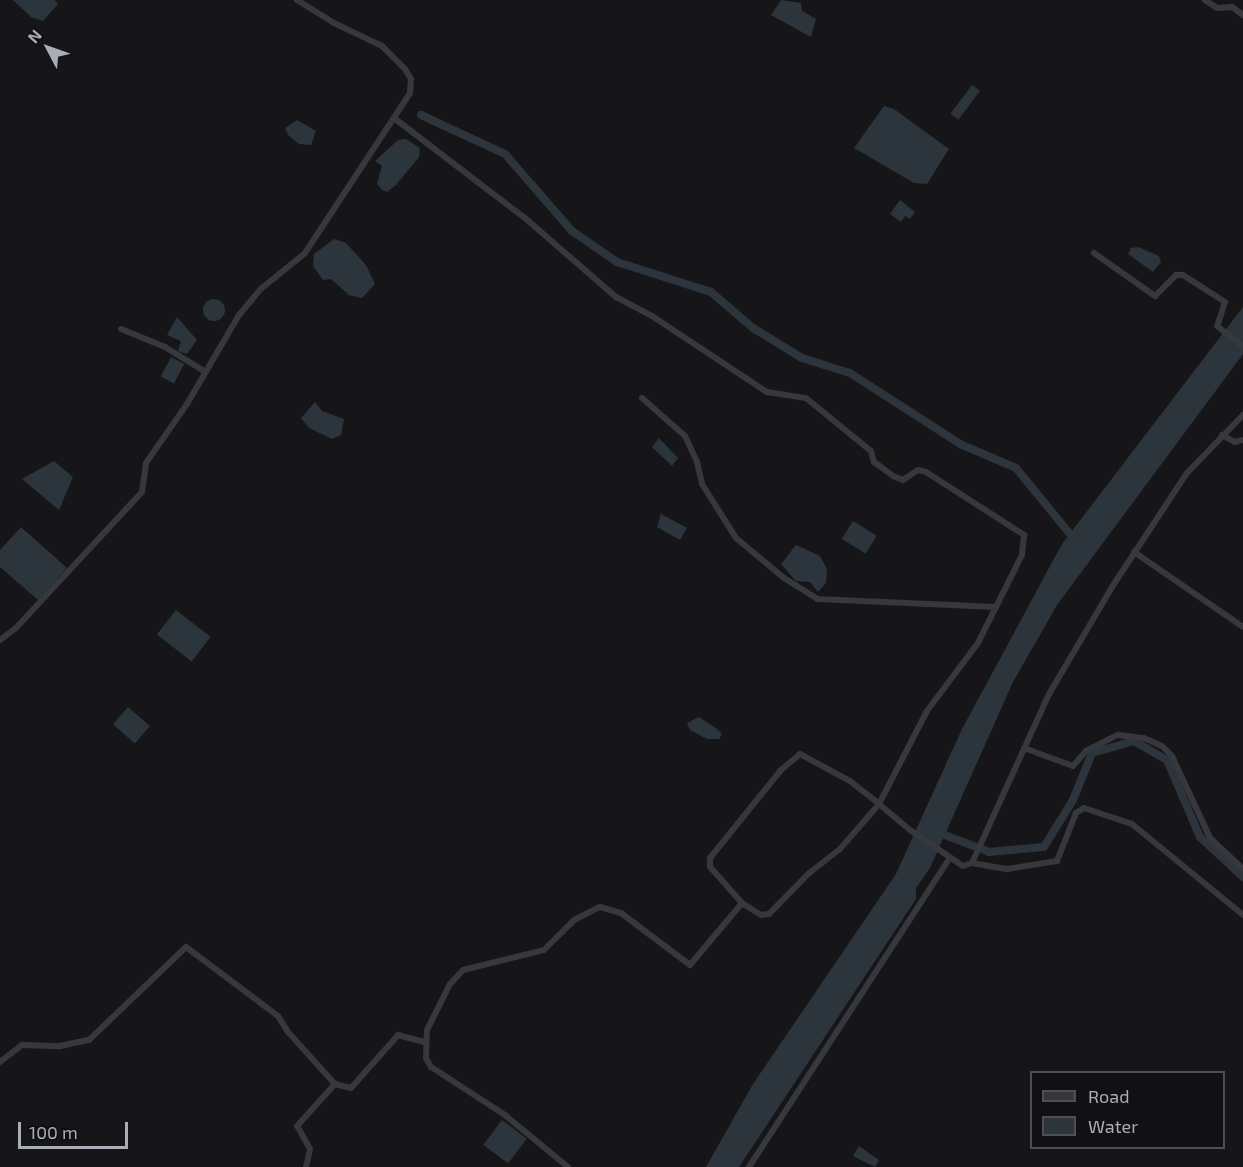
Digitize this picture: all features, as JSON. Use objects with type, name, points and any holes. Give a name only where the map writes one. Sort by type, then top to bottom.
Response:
[{"type":"street","points":[[0,640],[16,628],[142,492],[146,463],[187,404],[204,371],[251,299],[304,253],[410,93],[411,79],[405,69],[382,46],[334,23],[297,0]]},
{"type":"street","points":[[1205,0],[1217,8],[1232,7],[1243,15]]},
{"type":"street","points":[[394,118],[525,218],[616,297],[652,316],[766,392],[806,398],[871,451],[874,462],[893,476],[903,480],[915,471],[923,470],[1024,535],[1022,555],[978,643],[927,711],[879,804],[840,849],[809,873],[769,914],[761,915],[742,903],[709,861],[792,758],[800,754],[813,758],[879,804],[941,853],[963,866],[974,860],[985,840],[1024,748],[1064,668],[1134,552],[1187,473],[1243,415]]},
{"type":"street","points":[[1094,254],[1155,296],[1176,275],[1183,275],[1225,302],[1217,326],[1243,346]]},
{"type":"street","points":[[121,329],[165,347],[204,371]]},
{"type":"street","points":[[642,398],[685,436],[697,462],[702,484],[736,538],[784,578],[817,599],[996,607]]},
{"type":"street","points":[[1222,435],[1235,442],[1243,440]]},
{"type":"street","points":[[1134,552],[1243,627]]},
{"type":"street","points":[[1024,748],[1073,766],[1086,751],[1118,735],[1144,738],[1162,746],[1172,756],[1210,838],[1243,869]]},
{"type":"street","points":[[974,860],[1007,869],[1057,861],[1076,813],[1084,808],[1132,824],[1243,915]]},
{"type":"street","points":[[748,1167],[950,858]]},
{"type":"street","points":[[568,1167],[505,1115],[441,1077],[426,1058],[425,1042],[442,995],[463,970],[544,950],[574,920],[591,909],[609,908],[621,913],[690,965],[742,903]]},
{"type":"street","points":[[0,1062],[22,1045],[60,1046],[89,1040],[186,947],[278,1016],[288,1032],[335,1084],[351,1088],[398,1035],[425,1042]]},
{"type":"street","points":[[306,1167],[310,1149],[297,1126],[335,1084]]},
{"type":"water","points":[[13,0],[55,0],[58,4],[43,21],[31,17]]},
{"type":"water","points":[[781,0],[801,3],[802,11],[816,19],[811,37],[771,15]]},
{"type":"water","points":[[972,85],[980,91],[958,120],[950,114]]},
{"type":"water","points":[[884,106],[894,109],[949,149],[927,184],[914,183],[854,148]]},
{"type":"water","points":[[297,120],[316,131],[311,145],[299,144],[289,136],[285,128]]},
{"type":"water","points":[[406,139],[420,148],[419,157],[396,185],[387,192],[382,190],[377,184],[382,166],[375,161],[398,140]]},
{"type":"water","points":[[900,200],[915,212],[910,219],[905,216],[901,222],[890,214]]},
{"type":"water","points":[[334,239],[346,243],[366,265],[375,284],[362,298],[349,295],[331,279],[323,280],[313,266],[314,254]]},
{"type":"water","points":[[1138,247],[1159,256],[1161,262],[1153,272],[1128,254],[1131,248]]},
{"type":"water","points":[[214,299],[222,302],[225,310],[222,318],[214,321],[206,318],[203,310],[206,302]]},
{"type":"water","points":[[1243,307],[1243,354],[1057,605],[1013,682],[930,868],[916,888],[916,899],[739,1167],[706,1167],[753,1084],[896,874],[962,729],[1062,544]]},
{"type":"water","points":[[177,317],[197,340],[187,354],[178,351],[181,341],[167,335]]},
{"type":"water","points":[[171,357],[184,364],[174,383],[161,376]]},
{"type":"water","points":[[315,402],[322,411],[344,419],[341,435],[332,439],[309,428],[301,418]]},
{"type":"water","points":[[659,438],[678,458],[672,466],[652,447]]},
{"type":"water","points":[[54,461],[73,477],[59,510],[22,479]]},
{"type":"water","points":[[661,514],[687,528],[680,540],[657,527]]},
{"type":"water","points":[[853,521],[877,536],[866,554],[842,539]]},
{"type":"water","points":[[21,527],[67,568],[38,600],[0,567],[0,550]]},
{"type":"water","points":[[796,545],[820,556],[827,569],[826,583],[818,592],[810,582],[796,581],[781,564]]},
{"type":"water","points":[[176,610],[211,637],[192,662],[157,634]]},
{"type":"water","points":[[128,707],[150,726],[135,743],[113,724]]},
{"type":"water","points":[[699,717],[722,734],[719,739],[707,739],[690,730],[687,723]]},
{"type":"water","points":[[502,1120],[527,1139],[508,1163],[483,1145]]},
{"type":"water","points":[[859,1146],[879,1160],[875,1167],[853,1156]]},
{"type":"waterway","points":[[421,115],[505,154],[572,231],[617,262],[711,292],[753,328],[802,358],[850,373],[960,444],[1016,468],[1075,540]]},
{"type":"waterway","points":[[937,832],[989,852],[1044,847],[1073,800],[1092,753],[1134,741],[1167,760],[1200,837],[1243,877]]}]
